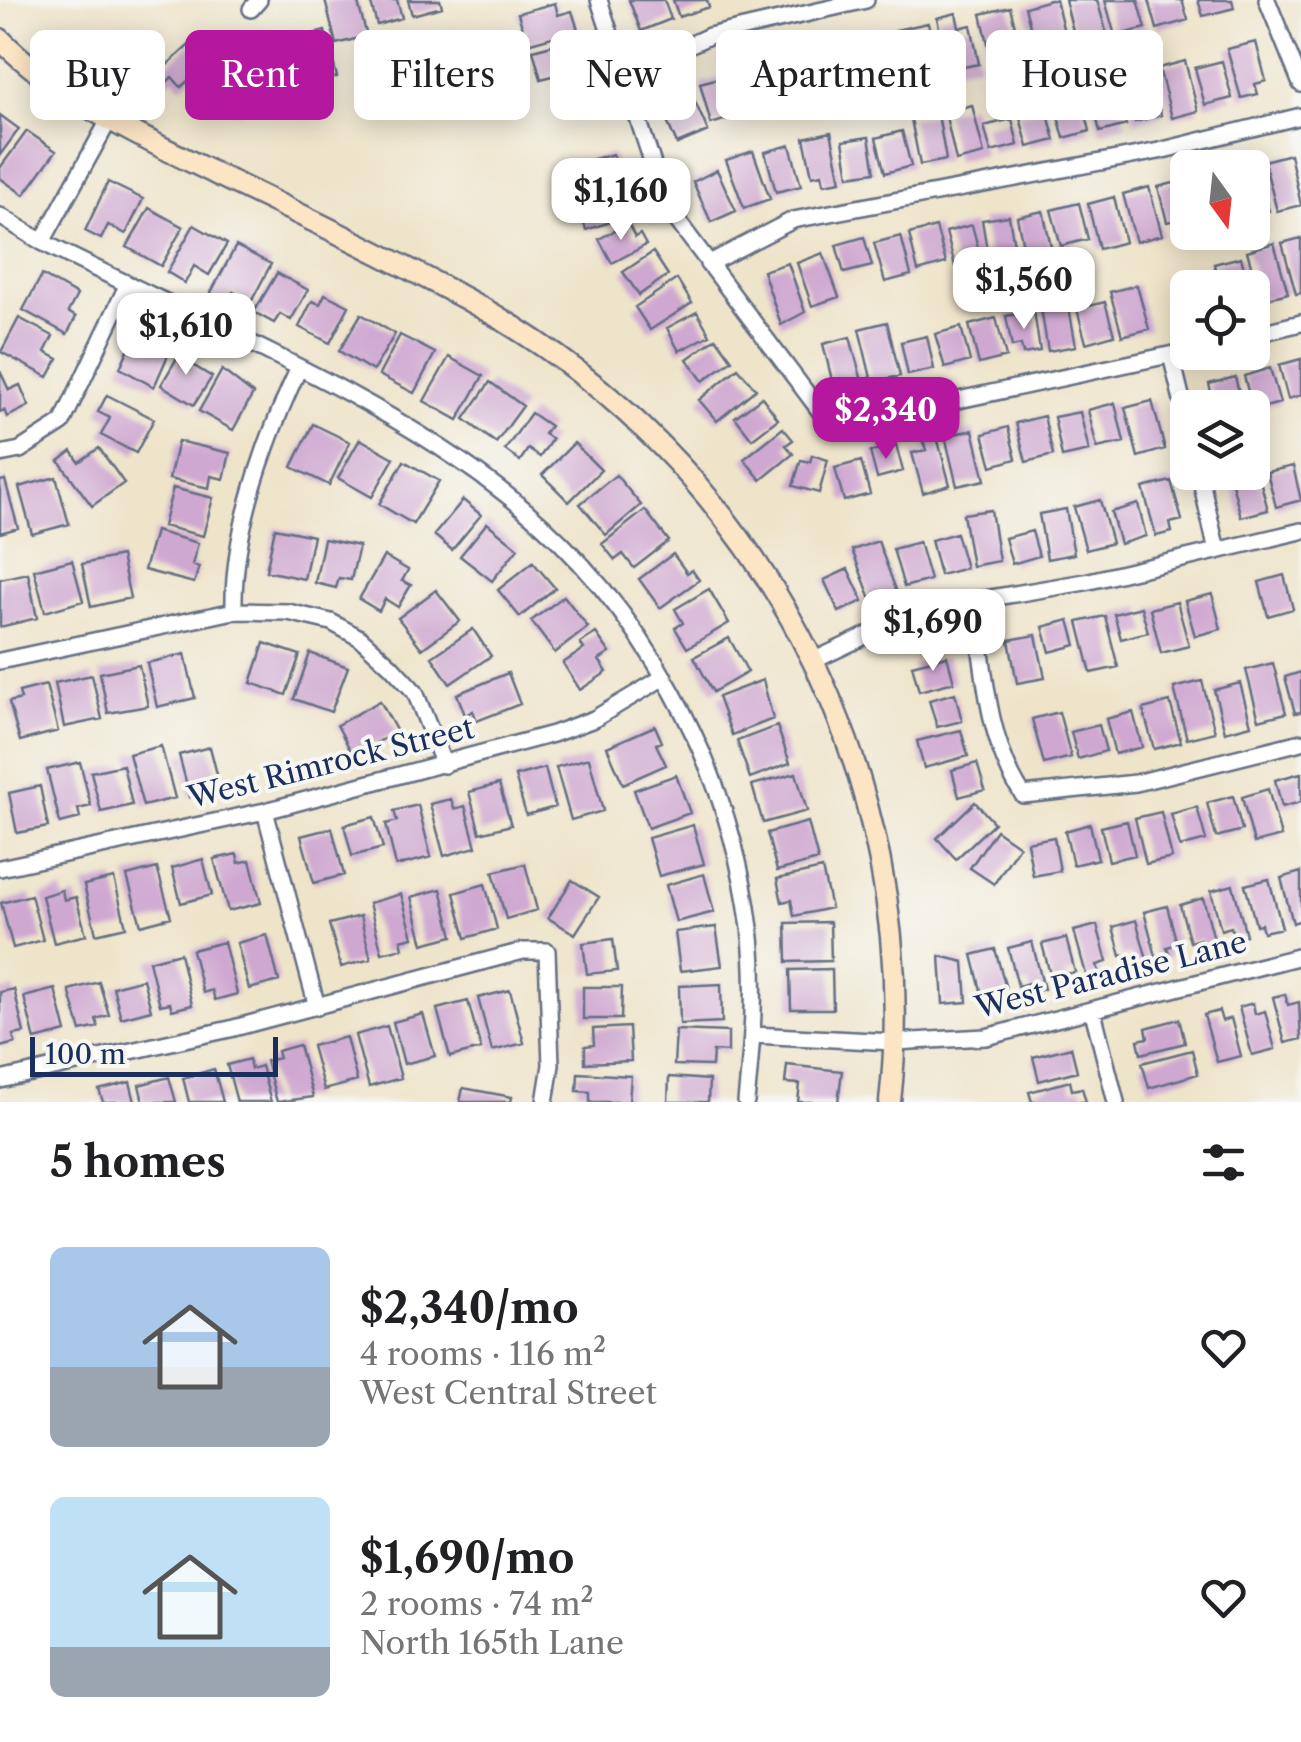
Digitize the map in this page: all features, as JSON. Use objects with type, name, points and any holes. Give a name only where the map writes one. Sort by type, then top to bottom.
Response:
[{"type":"main road","points":[[0,40],[36,72],[108,122],[464,298],[598,386],[656,439],[710,498],[763,569],[815,660],[860,776],[880,857],[896,983],[890,1102]]},
{"type":"street","points":[[600,0],[610,30]]},
{"type":"street","points":[[696,42],[866,0]]},
{"type":"street","points":[[1268,0],[1301,84]]},
{"type":"street","points":[[708,264],[793,220],[1159,151],[1301,116]]},
{"type":"street","points":[[639,120],[667,207],[832,427],[1170,355]]},
{"type":"street","points":[[42,242],[108,122]]},
{"type":"street","points":[[0,216],[42,242],[298,370],[427,440],[514,501],[585,570],[638,636],[700,746],[733,855],[749,925],[753,1035],[746,1102]]},
{"type":"street","points":[[0,454],[20,450],[62,423],[128,286]]},
{"type":"street","points":[[1270,330],[1301,322]]},
{"type":"street","points":[[234,611],[233,583],[250,509],[274,421],[298,370]]},
{"type":"street","points":[[1203,490],[1217,551]]},
{"type":"street","points":[[815,660],[920,610],[1086,582],[1301,531]]},
{"type":"street","points":[[974,600],[988,694],[1006,770],[1023,794],[1136,784],[1301,742]]},
{"type":"street","points":[[0,661],[234,611],[288,612],[331,622],[360,638],[415,692],[444,764]]},
{"type":"street","name":"West Rimrock Street","points":[[0,868],[265,811],[444,764],[594,718],[664,677]]},
{"type":"street","points":[[265,811],[317,1007]]},
{"type":"street","points":[[0,1080],[317,1007],[523,951],[547,951],[551,1065],[546,1102]]},
{"type":"street","name":"West Paradise Lane","points":[[753,1035],[894,1042],[986,1037],[1301,956]]},
{"type":"street","points":[[1093,1012],[1116,1102]]},
{"type":"building","points":[[325,0],[357,0],[365,30],[354,30],[354,39],[336,44]]},
{"type":"building","points":[[370,0],[397,0],[402,18],[377,25]]},
{"type":"building","points":[[408,0],[440,0],[442,7],[412,15]]},
{"type":"building","points":[[629,0],[664,0],[671,19],[641,30]]},
{"type":"building","points":[[673,0],[707,0],[709,7],[679,17]]},
{"type":"building","points":[[1056,0],[1064,30],[1031,30],[1025,7]]},
{"type":"building","points":[[1065,0],[1097,0],[1106,30],[1073,30]]},
{"type":"building","points":[[1105,0],[1138,0],[1146,28],[1113,30]]},
{"type":"building","points":[[1149,0],[1182,0],[1188,20],[1157,29]]},
{"type":"building","points":[[1198,0],[1232,0],[1234,8],[1203,16]]},
{"type":"building","points":[[555,3],[558,15],[572,11],[578,30],[550,30],[550,38],[530,43],[530,30],[523,30],[518,13]]},
{"type":"building","points":[[1010,7],[1016,30],[986,30],[986,35],[981,14]]},
{"type":"building","points":[[956,13],[959,28],[971,25],[979,64],[966,67],[966,30],[940,30],[937,18]]},
{"type":"building","points":[[928,23],[930,30],[896,30]]},
{"type":"building","points":[[1256,42],[1266,81],[1255,84],[1258,94],[1241,98],[1227,49]]},
{"type":"building","points":[[550,45],[550,77],[541,79],[533,50]]},
{"type":"building","points":[[185,49],[185,83],[181,87],[172,77],[165,80],[165,67]]},
{"type":"building","points":[[1185,61],[1198,111],[1172,118],[1163,67]]},
{"type":"building","points":[[1222,61],[1232,98],[1205,105],[1195,68]]},
{"type":"building","points":[[716,79],[716,120],[724,120],[711,124],[700,83]]},
{"type":"building","points":[[696,104],[708,131],[677,144],[666,120],[696,120]]},
{"type":"building","points":[[972,105],[984,154],[956,161],[947,120],[966,120],[966,107]]},
{"type":"building","points":[[0,115],[19,129],[0,155]]},
{"type":"building","points":[[911,120],[939,120],[946,160],[920,165]]},
{"type":"building","points":[[1012,120],[1018,145],[991,152],[984,126]]},
{"type":"building","points":[[1021,120],[1050,120],[1055,140],[1028,147]]},
{"type":"building","points":[[1059,120],[1087,120],[1090,131],[1064,138]]},
{"type":"building","points":[[1097,120],[1125,120],[1126,125],[1100,132]]},
{"type":"building","points":[[27,131],[56,151],[24,195],[0,178],[0,168]]},
{"type":"building","points":[[902,131],[911,166],[885,173],[876,138]]},
{"type":"building","points":[[831,132],[841,181],[824,184],[822,174],[812,176],[804,138]]},
{"type":"building","points":[[869,137],[875,172],[849,176],[843,141]]},
{"type":"building","points":[[790,145],[801,186],[776,192],[765,152]]},
{"type":"building","points":[[753,151],[770,199],[744,208],[726,160]]},
{"type":"building","points":[[613,154],[621,181],[572,193],[565,167]]},
{"type":"building","points":[[1290,154],[1301,205],[1277,211],[1270,184],[1270,159]]},
{"type":"building","points":[[717,170],[736,211],[711,222],[693,182]]},
{"type":"building","points":[[108,182],[143,199],[126,234],[108,225],[101,239],[85,231]]},
{"type":"building","points":[[1170,184],[1170,221],[1167,222],[1158,187]]},
{"type":"building","points":[[1149,187],[1162,235],[1136,242],[1123,194]]},
{"type":"building","points":[[620,189],[629,216],[586,230],[578,203]]},
{"type":"building","points":[[1114,197],[1125,242],[1099,249],[1088,204]]},
{"type":"building","points":[[1079,203],[1088,239],[1061,246],[1051,210]]},
{"type":"building","points":[[149,208],[183,227],[161,266],[127,247]]},
{"type":"building","points":[[1043,211],[1052,251],[1025,256],[1017,217]]},
{"type":"building","points":[[1009,216],[1017,263],[990,268],[982,220]]},
{"type":"building","points":[[628,224],[635,237],[640,234],[646,245],[612,263],[599,239]]},
{"type":"building","points":[[194,225],[227,244],[209,275],[194,266],[185,283],[167,272]]},
{"type":"building","points":[[972,225],[981,259],[955,266],[946,232]]},
{"type":"building","points":[[936,227],[946,263],[918,271],[909,234]]},
{"type":"building","points":[[901,236],[911,275],[885,282],[874,243]]},
{"type":"building","points":[[864,237],[872,266],[844,273],[836,245]]},
{"type":"building","points":[[1301,238],[1301,293],[1296,294],[1282,243]]},
{"type":"building","points":[[1274,243],[1288,293],[1270,298],[1270,270],[1252,270],[1247,251],[1270,250]]},
{"type":"building","points":[[236,246],[271,264],[251,302],[233,292],[226,305],[209,296]]},
{"type":"building","points":[[653,252],[668,275],[639,295],[623,272]]},
{"type":"building","points":[[823,253],[839,297],[812,306],[797,263]]},
{"type":"building","points":[[1241,257],[1244,270],[1216,270],[1214,264]]},
{"type":"building","points":[[788,263],[805,312],[781,325],[763,271]]},
{"type":"building","points":[[277,273],[308,290],[291,320],[280,314],[274,323],[254,312]]},
{"type":"building","points":[[42,275],[77,295],[68,312],[76,317],[67,334],[23,310]]},
{"type":"building","points":[[677,279],[692,303],[650,330],[635,307]]},
{"type":"building","points":[[1137,285],[1149,329],[1122,336],[1110,292]]},
{"type":"building","points":[[325,294],[349,306],[330,343],[299,327],[312,301],[320,304]]},
{"type":"building","points":[[1067,297],[1076,346],[1048,351],[1040,302]]},
{"type":"building","points":[[1105,302],[1114,335],[1086,343],[1077,309]]},
{"type":"building","points":[[1034,311],[1040,351],[1023,354],[1021,345],[1012,347],[1006,316]]},
{"type":"building","points":[[697,312],[710,335],[679,351],[667,328]]},
{"type":"building","points":[[361,314],[395,334],[373,371],[339,351]]},
{"type":"building","points":[[19,318],[53,336],[45,352],[58,359],[48,377],[1,352]]},
{"type":"building","points":[[996,318],[1006,357],[979,364],[969,325]]},
{"type":"building","points":[[887,322],[900,376],[872,382],[859,329]]},
{"type":"building","points":[[961,327],[970,361],[945,368],[935,334]]},
{"type":"building","points":[[137,330],[172,346],[154,387],[120,368]]},
{"type":"building","points":[[400,335],[435,353],[414,393],[379,375]]},
{"type":"building","points":[[927,336],[934,369],[908,375],[901,342]]},
{"type":"building","points":[[850,337],[863,385],[835,392],[823,344]]},
{"type":"building","points":[[716,338],[732,360],[703,381],[687,359]]},
{"type":"building","points":[[184,346],[197,354],[191,364],[212,377],[194,405],[161,385]]},
{"type":"building","points":[[449,357],[483,376],[458,420],[424,401]]},
{"type":"building","points":[[1301,359],[1301,395],[1288,399],[1279,365]]},
{"type":"building","points":[[738,368],[756,389],[717,421],[699,400]]},
{"type":"building","points":[[1270,368],[1280,403],[1270,406],[1270,390],[1248,390],[1244,376]]},
{"type":"building","points":[[222,370],[253,394],[233,430],[199,411]]},
{"type":"building","points":[[0,371],[9,390],[20,385],[29,406],[7,417],[4,410],[0,412]]},
{"type":"building","points":[[1235,377],[1238,390],[1210,390],[1209,384]]},
{"type":"building","points":[[490,382],[523,406],[496,443],[464,419]]},
{"type":"building","points":[[107,395],[154,419],[136,453],[101,435],[110,418],[98,412]]},
{"type":"building","points":[[762,397],[778,419],[752,439],[735,417]]},
{"type":"building","points":[[1152,401],[1165,449],[1138,457],[1125,408]]},
{"type":"building","points":[[1115,403],[1124,442],[1097,448],[1088,410]]},
{"type":"building","points":[[1080,412],[1089,451],[1062,457],[1054,417]]},
{"type":"building","points":[[531,413],[550,426],[544,434],[552,439],[540,457],[528,449],[520,461],[505,450]]},
{"type":"building","points":[[1044,416],[1053,455],[1026,462],[1016,423]]},
{"type":"building","points":[[313,424],[350,442],[329,485],[292,467]]},
{"type":"building","points":[[1008,427],[1016,459],[992,466],[983,434]]},
{"type":"building","points":[[783,428],[793,440],[786,445],[793,454],[761,480],[744,459]]},
{"type":"building","points":[[973,430],[985,480],[957,486],[945,436]]},
{"type":"building","points":[[937,437],[950,485],[923,493],[912,453],[926,450],[923,441]]},
{"type":"building","points":[[360,439],[394,458],[372,497],[338,478]]},
{"type":"building","points":[[178,441],[230,453],[224,479],[211,476],[209,488],[169,479]]},
{"type":"building","points":[[574,443],[601,470],[569,502],[542,475]]},
{"type":"building","points":[[896,445],[903,471],[877,478],[870,452]]},
{"type":"building","points":[[99,448],[124,483],[92,506],[59,461],[72,451],[79,462]]},
{"type":"building","points":[[812,455],[828,460],[819,493],[793,486],[801,460],[810,462]]},
{"type":"building","points":[[404,461],[439,481],[413,524],[379,504]]},
{"type":"building","points":[[861,461],[870,494],[844,501],[835,468]]},
{"type":"building","points":[[1293,466],[1301,500],[1276,507],[1270,471]]},
{"type":"building","points":[[616,475],[641,505],[606,535],[580,504]]},
{"type":"building","points":[[56,477],[69,524],[32,534],[19,487]]},
{"type":"building","points":[[5,480],[18,528],[0,533],[0,481]]},
{"type":"building","points":[[1170,481],[1182,520],[1170,523],[1172,532],[1156,536],[1143,488]]},
{"type":"building","points":[[173,488],[213,498],[203,536],[163,526]]},
{"type":"building","points":[[1234,490],[1263,490],[1268,510],[1241,517]]},
{"type":"building","points":[[463,500],[481,515],[452,550],[434,535]]},
{"type":"building","points":[[1100,500],[1112,543],[1086,550],[1074,507]]},
{"type":"building","points":[[1138,504],[1146,536],[1120,544],[1111,512]]},
{"type":"building","points":[[1066,509],[1074,554],[1047,559],[1039,514]]},
{"type":"building","points":[[645,510],[669,541],[634,568],[623,554],[615,560],[602,544]]},
{"type":"building","points":[[991,510],[999,561],[972,566],[963,514]]},
{"type":"building","points":[[487,523],[518,548],[492,581],[460,556]]},
{"type":"building","points":[[275,528],[313,536],[304,579],[266,571]]},
{"type":"building","points":[[155,531],[198,543],[192,565],[199,567],[194,583],[144,570]]},
{"type":"building","points":[[1032,531],[1039,556],[1012,564],[1005,538]]},
{"type":"building","points":[[956,533],[966,568],[940,575],[931,540]]},
{"type":"building","points":[[324,539],[359,546],[351,580],[339,578],[336,588],[315,583]]},
{"type":"building","points":[[878,541],[896,590],[871,599],[852,550]]},
{"type":"building","points":[[919,542],[930,580],[904,587],[893,549]]},
{"type":"building","points":[[673,554],[687,573],[692,570],[699,580],[660,608],[639,579]]},
{"type":"building","points":[[121,556],[130,598],[91,607],[82,564]]},
{"type":"building","points":[[384,556],[408,570],[402,581],[411,585],[398,607],[385,599],[379,611],[359,599]]},
{"type":"building","points":[[72,560],[83,601],[45,612],[34,570]]},
{"type":"building","points":[[533,562],[555,588],[520,617],[498,590]]},
{"type":"building","points":[[848,569],[863,601],[839,612],[824,580]]},
{"type":"building","points":[[28,573],[37,618],[0,627],[0,579]]},
{"type":"building","points":[[1284,575],[1293,609],[1268,616],[1259,582]]},
{"type":"building","points":[[709,589],[729,623],[687,648],[675,628],[683,623],[675,609]]},
{"type":"building","points":[[436,590],[460,621],[422,649],[398,618]]},
{"type":"building","points":[[1212,594],[1221,629],[1195,636],[1185,601]]},
{"type":"building","points":[[564,596],[588,627],[555,653],[531,621]]},
{"type":"building","points":[[1177,602],[1189,646],[1161,653],[1150,609]]},
{"type":"building","points":[[1141,607],[1148,632],[1121,639],[1114,614]]},
{"type":"building","points":[[1105,616],[1118,667],[1091,673],[1078,622]]},
{"type":"building","points":[[1069,620],[1076,645],[1050,652],[1043,627]]},
{"type":"building","points":[[473,629],[491,656],[450,684],[432,657]]},
{"type":"building","points":[[596,633],[610,653],[599,660],[607,672],[580,690],[563,663],[584,649],[580,643]]},
{"type":"building","points":[[1036,635],[1045,678],[1017,683],[1009,640]]},
{"type":"building","points":[[729,638],[748,672],[713,692],[694,657]]},
{"type":"building","points":[[264,643],[300,655],[286,695],[251,683]]},
{"type":"building","points":[[310,653],[348,667],[331,712],[294,699]]},
{"type":"building","points":[[185,654],[195,698],[157,707],[147,663]]},
{"type":"building","points":[[947,656],[954,682],[919,691],[912,665]]},
{"type":"building","points":[[1273,663],[1286,713],[1259,720],[1246,670]]},
{"type":"building","points":[[139,665],[148,706],[108,713],[100,673]]},
{"type":"building","points":[[1301,672],[1301,712],[1295,713],[1285,677]]},
{"type":"building","points":[[508,673],[520,704],[477,721],[473,711],[465,715],[457,694]]},
{"type":"building","points":[[92,675],[102,719],[64,727],[55,683]]},
{"type":"building","points":[[763,680],[773,719],[732,735],[718,697]]},
{"type":"building","points":[[1202,681],[1215,732],[1187,739],[1174,688]]},
{"type":"building","points":[[1240,683],[1251,725],[1225,732],[1214,690]]},
{"type":"building","points":[[46,685],[58,731],[20,741],[9,702],[21,699],[19,692]]},
{"type":"building","points":[[955,693],[962,721],[937,727],[929,700]]},
{"type":"building","points":[[380,701],[397,732],[353,755],[337,725]]},
{"type":"building","points":[[1170,702],[1181,742],[1154,749],[1143,709]]},
{"type":"building","points":[[1059,712],[1071,757],[1044,764],[1032,719]]},
{"type":"building","points":[[1133,712],[1142,747],[1115,754],[1106,719]]},
{"type":"building","points":[[1099,725],[1106,751],[1078,759],[1071,732]]},
{"type":"building","points":[[655,726],[662,742],[656,744],[666,765],[623,784],[607,747]]},
{"type":"building","points":[[777,726],[790,763],[750,778],[737,741]]},
{"type":"building","points":[[961,730],[968,756],[924,768],[917,741]]},
{"type":"building","points":[[161,746],[175,798],[143,806],[129,754]]},
{"type":"building","points":[[210,747],[221,790],[190,797],[179,755]]},
{"type":"building","points":[[589,758],[603,811],[571,820],[556,767]]},
{"type":"building","points":[[80,762],[91,806],[78,809],[80,818],[60,823],[47,770]]},
{"type":"building","points":[[977,763],[985,790],[959,797],[952,770]]},
{"type":"building","points":[[123,765],[132,805],[101,812],[91,772]]},
{"type":"building","points":[[545,768],[555,807],[526,815],[515,776]]},
{"type":"building","points":[[796,773],[807,811],[763,823],[752,785]]},
{"type":"building","points":[[1301,773],[1301,802],[1282,807],[1275,780]]},
{"type":"building","points":[[676,775],[690,813],[648,828],[634,790]]},
{"type":"building","points":[[499,784],[511,825],[480,833],[469,792]]},
{"type":"building","points":[[40,786],[48,827],[17,833],[9,793]]},
{"type":"building","points":[[1268,789],[1281,836],[1254,843],[1242,797]]},
{"type":"building","points":[[1233,796],[1242,830],[1216,837],[1207,803]]},
{"type":"building","points":[[451,799],[454,809],[465,806],[476,847],[444,856],[430,804]]},
{"type":"building","points":[[975,802],[994,823],[956,859],[937,838]]},
{"type":"building","points":[[418,805],[431,857],[396,866],[386,824],[397,821],[394,811]]},
{"type":"building","points":[[1197,807],[1206,840],[1180,847],[1171,814]]},
{"type":"building","points":[[1161,812],[1172,858],[1146,864],[1135,818]]},
{"type":"building","points":[[374,817],[383,848],[352,856],[344,825]]},
{"type":"building","points":[[1127,821],[1135,855],[1109,861],[1101,827]]},
{"type":"building","points":[[808,822],[818,860],[777,871],[767,833]]},
{"type":"building","points":[[1090,824],[1098,859],[1073,865],[1065,831]]},
{"type":"building","points":[[693,825],[704,864],[659,876],[648,838]]},
{"type":"building","points":[[332,828],[344,875],[314,883],[301,836]]},
{"type":"building","points":[[996,830],[1019,846],[994,884],[970,868]]},
{"type":"building","points":[[1054,837],[1060,871],[1033,876],[1027,842]]},
{"type":"building","points":[[237,854],[239,863],[250,860],[261,903],[228,911],[214,859]]},
{"type":"building","points":[[203,859],[212,895],[181,903],[172,868]]},
{"type":"building","points":[[525,864],[537,910],[506,919],[493,872]]},
{"type":"building","points":[[157,868],[171,917],[141,925],[127,876]]},
{"type":"building","points":[[822,869],[831,908],[794,916],[791,900],[782,902],[777,879]]},
{"type":"building","points":[[1301,872],[1301,920],[1293,923],[1281,878]]},
{"type":"building","points":[[704,874],[714,912],[676,922],[666,885]]},
{"type":"building","points":[[114,878],[126,927],[96,934],[84,885]]},
{"type":"building","points":[[1269,879],[1282,928],[1263,932],[1261,924],[1256,925],[1245,885]]},
{"type":"building","points":[[572,880],[599,897],[575,934],[548,918]]},
{"type":"building","points":[[485,884],[497,929],[466,938],[454,893]]},
{"type":"building","points":[[1233,885],[1246,935],[1234,938],[1231,927],[1221,930],[1211,891]]},
{"type":"building","points":[[441,889],[453,936],[423,944],[411,897]]},
{"type":"building","points":[[62,890],[64,900],[76,897],[86,935],[54,943],[42,896]]},
{"type":"building","points":[[401,894],[413,937],[401,940],[403,948],[382,953],[369,903]]},
{"type":"building","points":[[31,895],[43,940],[13,948],[1,903]]},
{"type":"building","points":[[1203,898],[1216,946],[1203,949],[1200,939],[1190,942],[1180,905]]},
{"type":"building","points":[[1167,906],[1177,944],[1167,947],[1170,957],[1157,960],[1144,912]]},
{"type":"building","points":[[360,916],[371,959],[341,967],[329,924]]},
{"type":"building","points":[[1136,920],[1148,963],[1135,967],[1131,954],[1121,956],[1113,927]]},
{"type":"building","points":[[830,922],[831,961],[787,962],[786,923]]},
{"type":"building","points":[[1097,925],[1107,962],[1097,965],[1100,975],[1087,978],[1074,931]]},
{"type":"building","points":[[716,927],[722,966],[680,971],[675,932]]},
{"type":"building","points":[[267,935],[279,981],[249,989],[237,943]]},
{"type":"building","points":[[1066,938],[1075,972],[1065,974],[1069,985],[1054,989],[1042,944]]},
{"type":"building","points":[[613,939],[617,971],[587,974],[583,943]]},
{"type":"building","points":[[224,942],[237,994],[215,1000],[212,990],[203,993],[192,950]]},
{"type":"building","points":[[1032,942],[1044,989],[1031,993],[1028,983],[1018,986],[1008,948]]},
{"type":"building","points":[[995,949],[1008,996],[984,1002],[972,955]]},
{"type":"building","points":[[180,953],[192,1005],[172,1010],[170,1003],[160,1005],[149,961]]},
{"type":"building","points":[[940,956],[964,962],[967,1002],[943,1004]]},
{"type":"building","points":[[832,969],[833,1009],[791,1009],[790,970]]},
{"type":"building","points":[[143,979],[151,1010],[121,1018],[113,987]]},
{"type":"building","points":[[99,982],[109,1015],[96,1019],[98,1027],[81,1031],[69,990]]},
{"type":"building","points":[[721,984],[722,1022],[680,1024],[679,986]]},
{"type":"building","points":[[583,987],[622,987],[621,1019],[583,1019]]},
{"type":"building","points":[[14,989],[24,1033],[13,1035],[15,1043],[0,1047],[0,992]]},
{"type":"building","points":[[55,989],[66,1032],[35,1040],[24,997]]},
{"type":"building","points":[[510,990],[524,1043],[492,1051],[478,998]]},
{"type":"building","points":[[1285,994],[1288,1005],[1299,1002],[1301,1039],[1285,1043],[1273,997]]},
{"type":"building","points":[[468,1001],[481,1049],[450,1057],[437,1009]]},
{"type":"building","points":[[1253,1003],[1255,1014],[1265,1011],[1275,1049],[1252,1055],[1239,1007]]},
{"type":"building","points":[[1219,1011],[1222,1021],[1231,1018],[1241,1056],[1217,1062],[1204,1015]]},
{"type":"building","points":[[423,1014],[435,1056],[404,1064],[393,1022]]},
{"type":"building","points":[[1179,1019],[1185,1043],[1141,1054],[1138,1040],[1148,1038],[1146,1028]]},
{"type":"building","points":[[387,1026],[401,1078],[369,1087],[355,1035]]},
{"type":"building","points":[[629,1027],[631,1061],[585,1063],[585,1046],[594,1045],[593,1029]]},
{"type":"building","points":[[676,1030],[728,1032],[728,1052],[713,1051],[712,1066],[674,1065]]},
{"type":"building","points":[[346,1037],[357,1081],[324,1090],[312,1046]]},
{"type":"building","points":[[299,1045],[313,1097],[277,1102],[266,1061],[279,1058],[277,1051]]},
{"type":"building","points":[[1071,1047],[1077,1071],[1039,1081],[1033,1057]]},
{"type":"building","points":[[1192,1050],[1198,1074],[1149,1088],[1142,1063]]},
{"type":"building","points":[[249,1059],[251,1069],[261,1066],[271,1102],[237,1102],[227,1065]]},
{"type":"building","points":[[787,1065],[842,1071],[838,1102],[798,1102],[800,1084],[785,1083]]},
{"type":"building","points":[[214,1069],[223,1102],[189,1102],[183,1078]]},
{"type":"building","points":[[578,1073],[631,1076],[629,1102],[590,1102],[590,1092],[577,1091]]},
{"type":"building","points":[[169,1077],[176,1102],[143,1102],[139,1085]]},
{"type":"building","points":[[669,1077],[709,1080],[708,1102],[668,1102]]},
{"type":"building","points":[[1070,1081],[1072,1090],[1082,1088],[1086,1102],[1032,1102],[1029,1092]]},
{"type":"building","points":[[130,1082],[135,1102],[103,1102],[99,1090]]},
{"type":"building","points":[[463,1088],[512,1097],[511,1102],[460,1102]]}]
